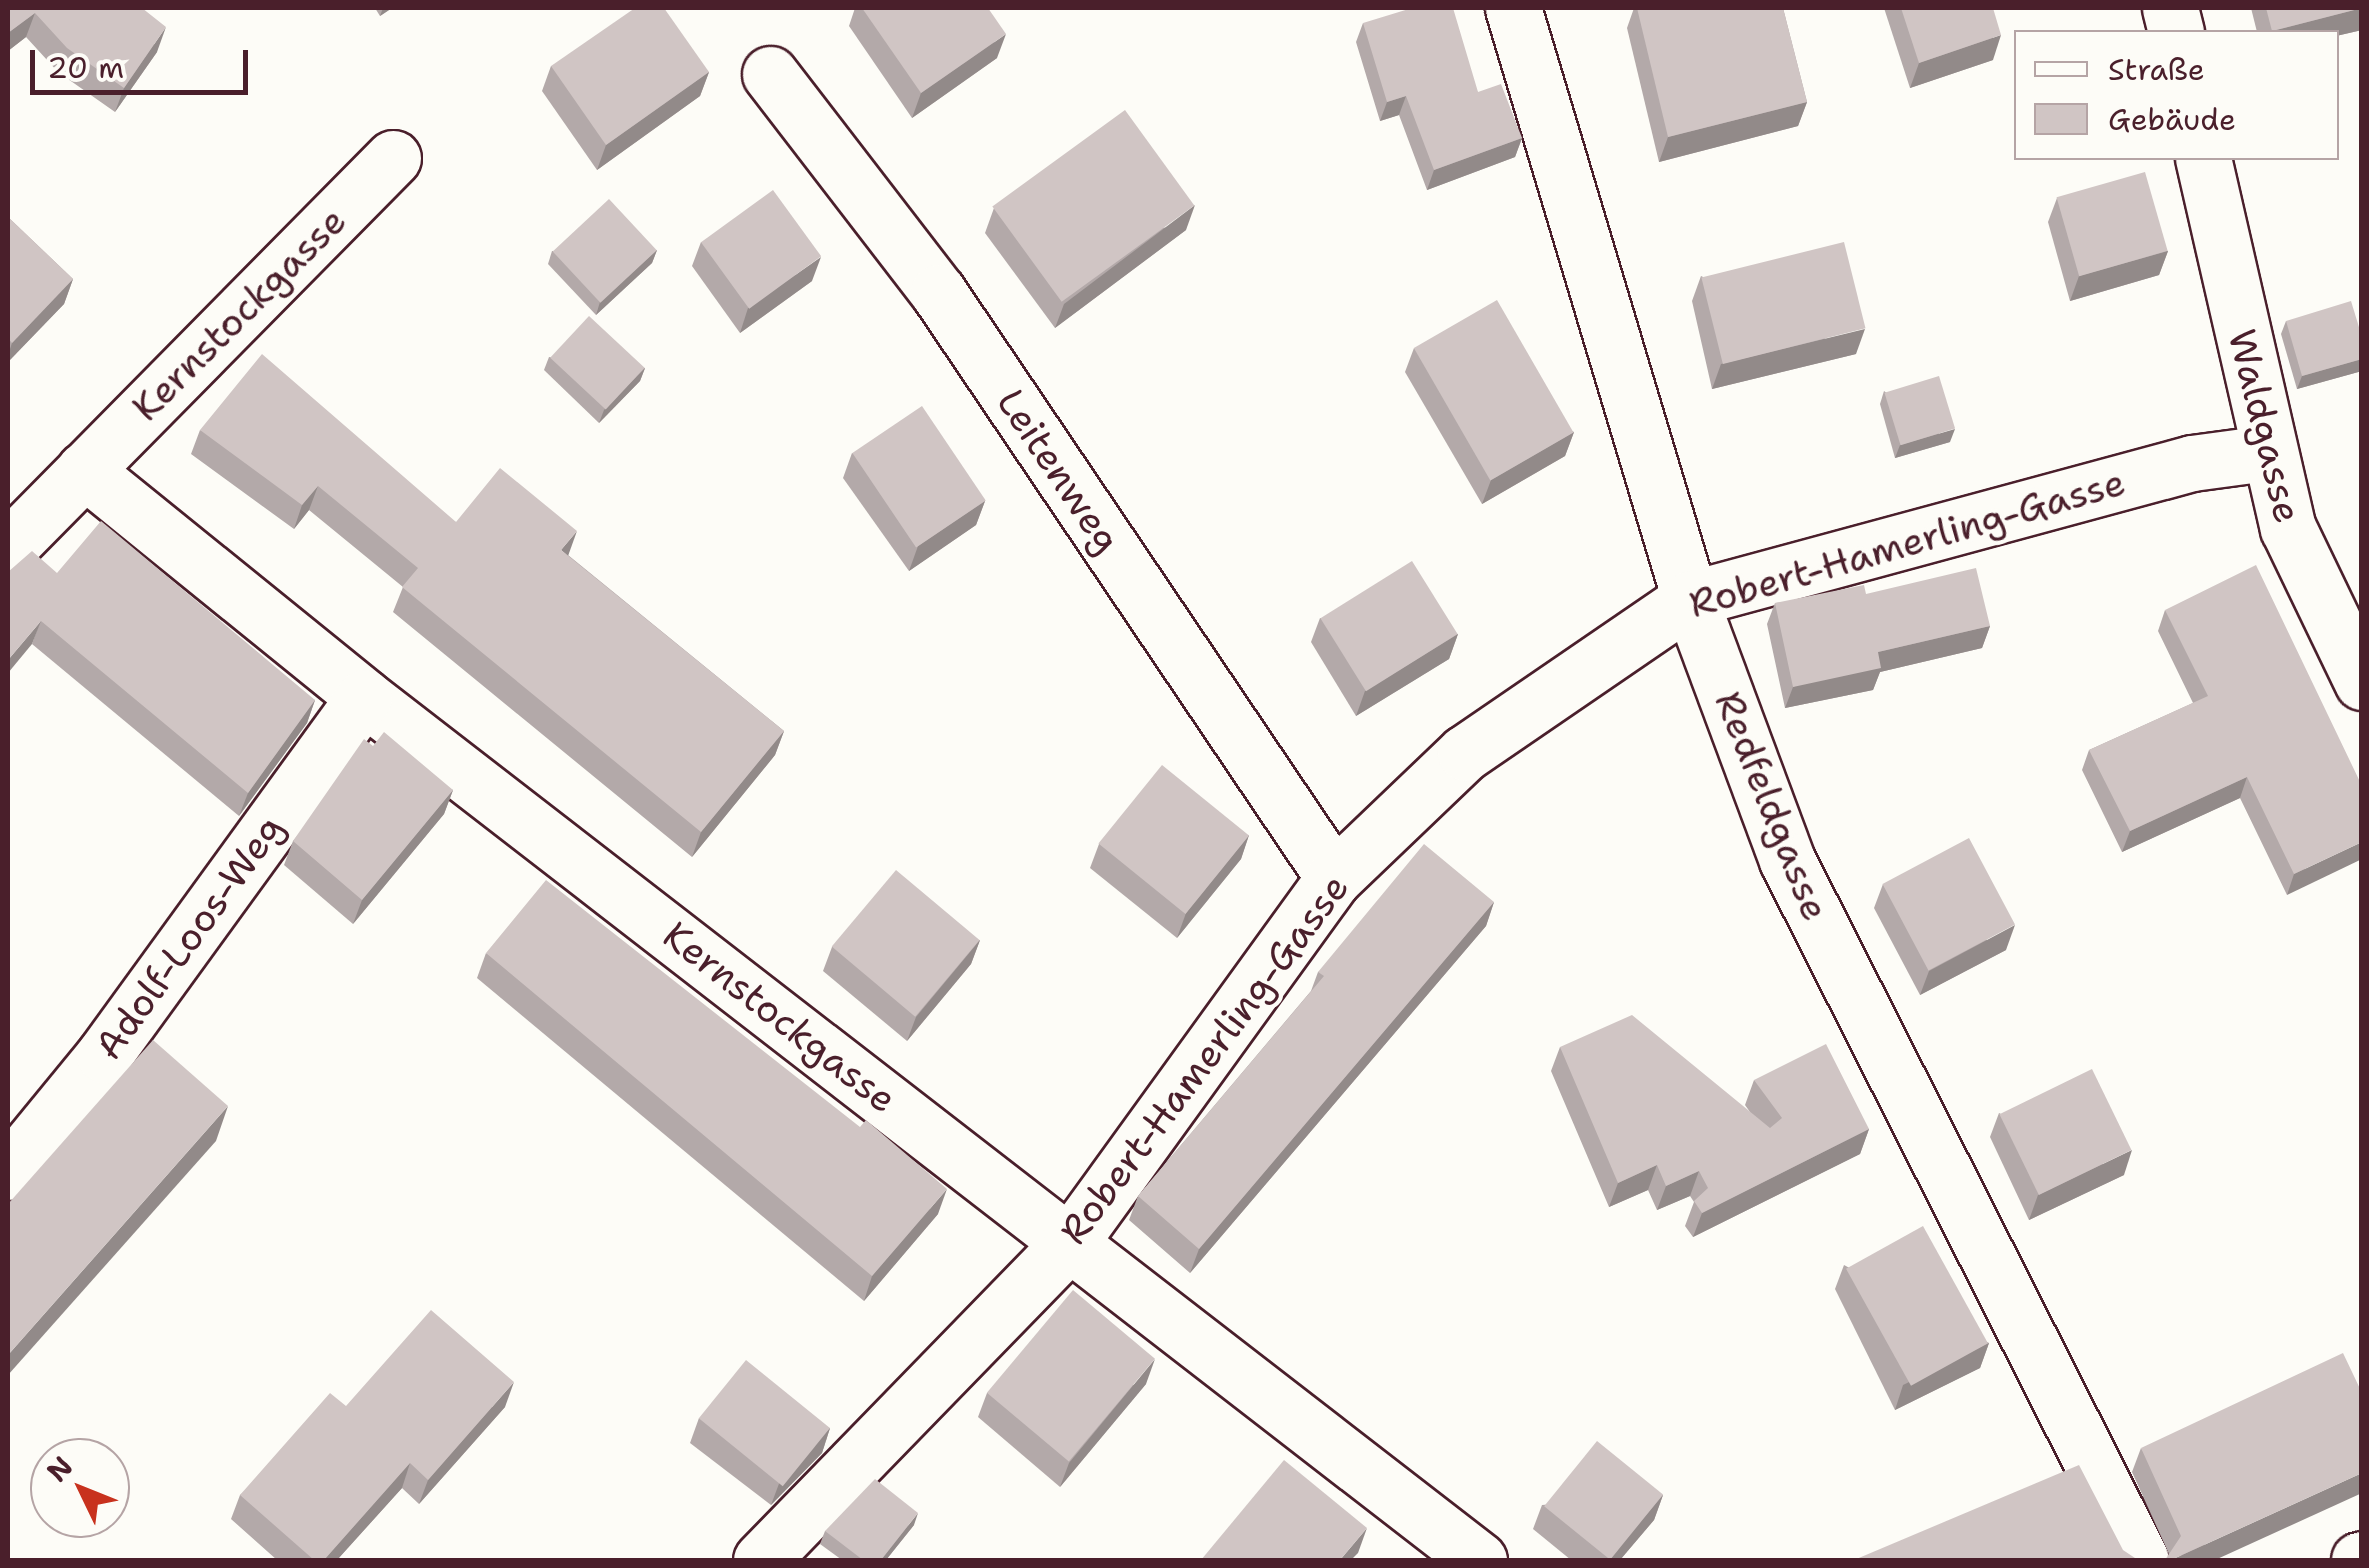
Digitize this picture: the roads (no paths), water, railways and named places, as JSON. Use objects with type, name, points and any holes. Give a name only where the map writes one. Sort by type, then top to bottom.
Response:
[{"type":"street","name":"Redfeldgasse","points":[[1514,8],[1690,599],[1787,860],[2141,1560]]},
{"type":"street","name":"Leitenweg","points":[[770,74],[938,292],[1334,878]]},
{"type":"street","name":"Kernstockgasse","points":[[8,548],[393,158]]},
{"type":"street","name":"Waldgasse","points":[[2202,160],[2266,453],[2288,528],[2362,682]]},
{"type":"street","name":"Robert-Hamerling-Gasse","points":[[761,1560],[1071,1242],[1334,878],[1466,753],[1690,599],[2192,462],[2266,453]]},
{"type":"street","name":"Kernstockgasse","points":[[84,470],[364,696],[1479,1560]]},
{"type":"street","name":"Adolf-Loos-Weg","points":[[8,1172],[104,1054],[364,696]]}]
